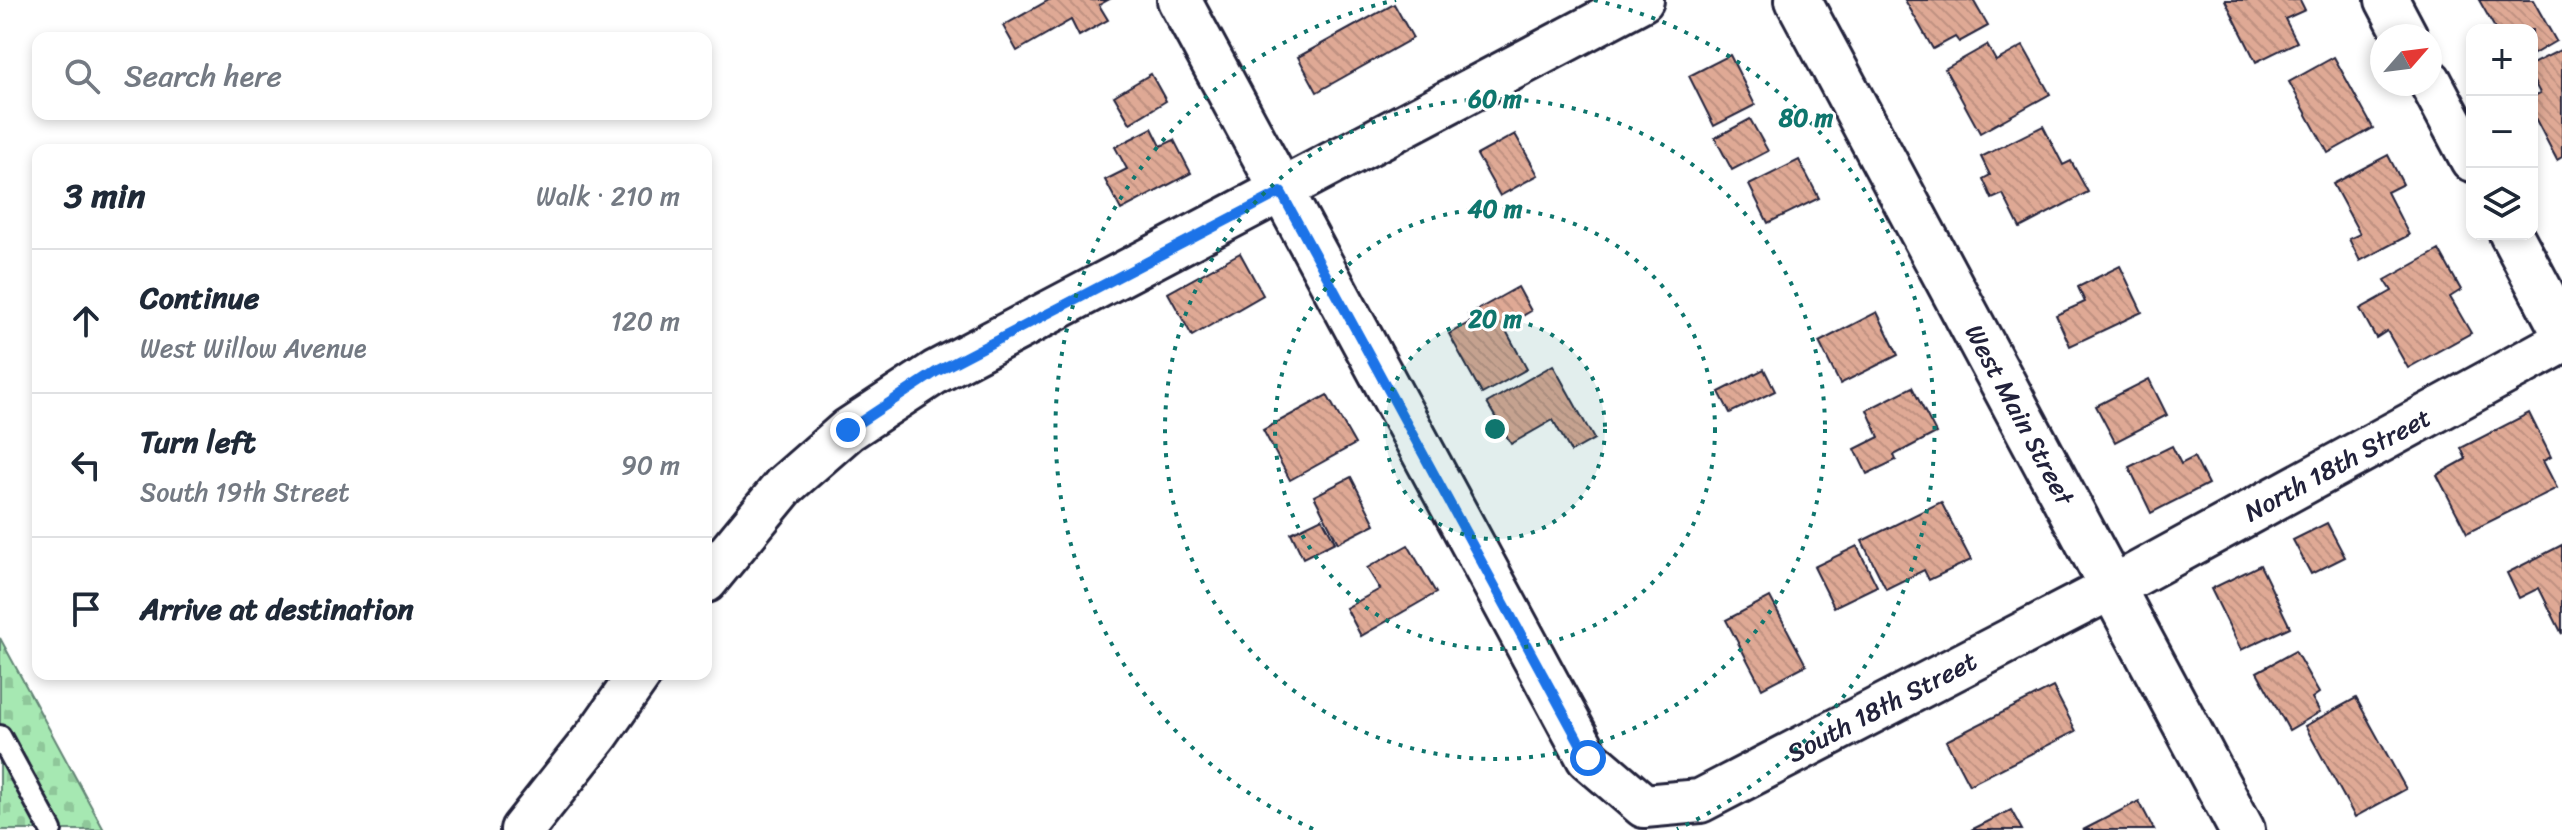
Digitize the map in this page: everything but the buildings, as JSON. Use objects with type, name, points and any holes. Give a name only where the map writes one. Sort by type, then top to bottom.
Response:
[{"type":"street","points":[[1179,0],[1281,192]]},
{"type":"street","points":[[712,574],[784,486],[848,430],[936,372],[1642,0]]},
{"type":"street","name":"West Main Street","points":[[1798,0],[2242,830]]},
{"type":"street","points":[[2387,0],[2400,24]]},
{"type":"street","points":[[2438,96],[2466,149]]},
{"type":"street","name":"South 18th Street","points":[[1281,192],[1588,758],[1644,806],[1700,801],[2113,587]]},
{"type":"street","points":[[2514,240],[2562,330]]},
{"type":"street","name":"North 18th Street","points":[[2113,587],[2562,342]]},
{"type":"street","points":[[522,830],[598,734],[636,680]]},
{"type":"lane","points":[[0,736],[51,830]]},
{"type":"green space","points":[[0,638],[104,830],[0,830]]},
{"type":"route","points":[[848,430],[936,372],[1281,192],[1588,758]]}]
